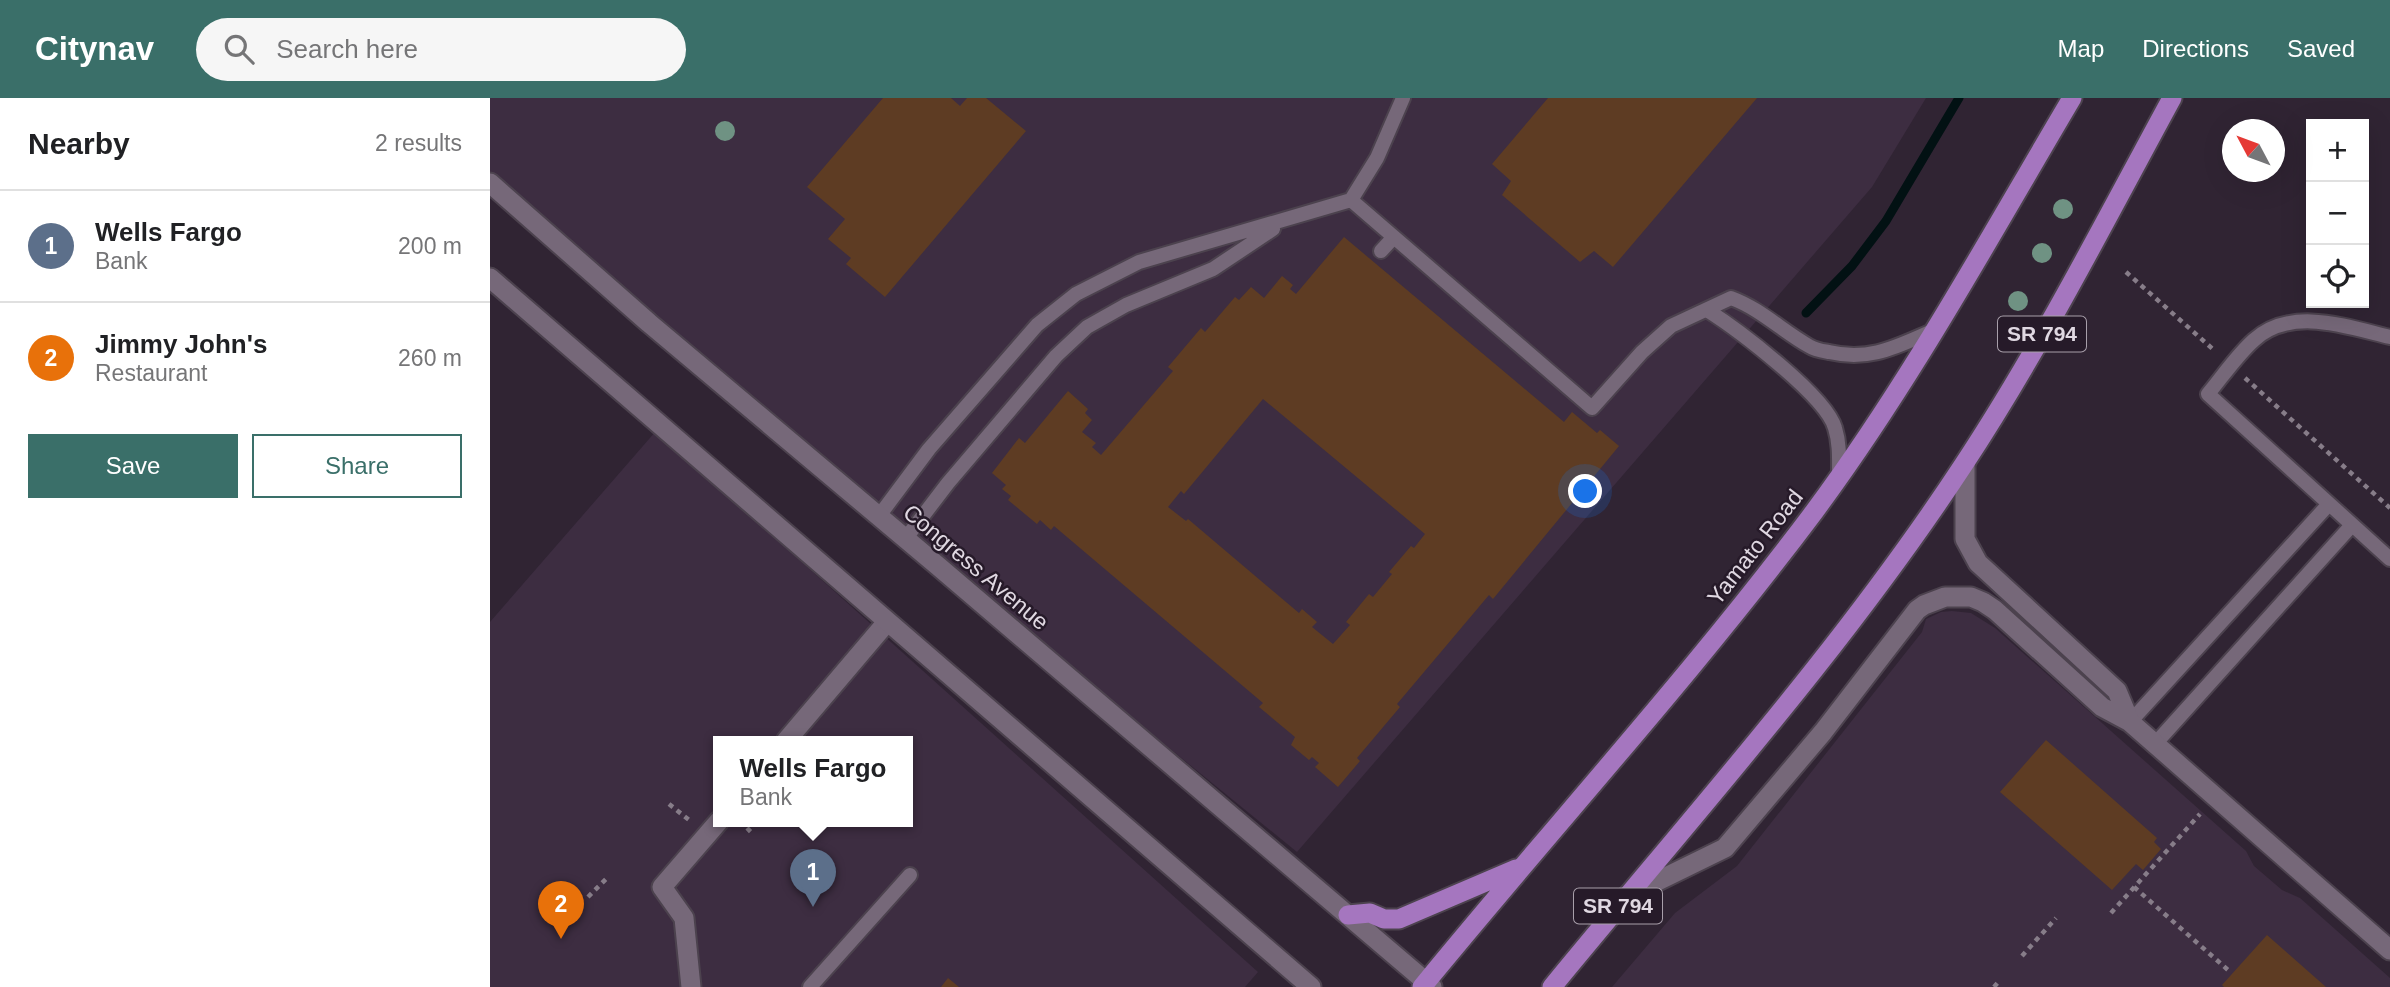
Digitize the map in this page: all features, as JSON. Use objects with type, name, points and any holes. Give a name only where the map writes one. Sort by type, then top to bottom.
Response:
[{"type":"main road","name":"Yamato Road","points":[[1426,985],[1706,649],[1839,477],[1938,328],[2072,98]]},
{"type":"main road","name":"SR 794","points":[[1552,987],[1775,721],[1897,561],[1965,463],[2062,300],[2172,98]]},
{"type":"main road","name":"Congress Avenue","points":[[490,183],[649,323],[906,538],[1348,915],[1426,985]]},
{"type":"main road","points":[[490,278],[1311,987]]},
{"type":"main road","points":[[1965,463],[1965,539],[1971,552],[1989,573],[2118,691],[2130,722]]},
{"type":"main road","points":[[1626,897],[1725,848],[1823,732],[1917,610],[1935,600],[1956,596],[1971,597],[1995,610],[2102,707],[2130,722],[2390,950]]},
{"type":"main road","points":[[790,736],[887,622]]},
{"type":"main road","points":[[691,987],[684,918],[662,887],[714,827]]},
{"type":"main road","points":[[1348,915],[1370,913],[1384,919],[1399,919],[1521,868]]},
{"type":"lane","points":[[879,516],[929,449],[1037,325],[1076,294],[1139,262],[1351,200],[1377,158],[1403,98]]},
{"type":"lane","points":[[1351,200],[1592,408],[1643,352],[1671,326],[1731,298],[1749,304],[1811,348],[1848,356],[1865,356],[1892,348],[1938,328]]},
{"type":"lane","points":[[906,538],[948,483],[1056,356],[1087,327],[1126,305],[1213,269],[1285,220]]},
{"type":"lane","points":[[1381,251],[1394,237]]},
{"type":"lane","points":[[1707,310],[1725,321],[1807,388],[1828,413],[1835,427],[1840,452],[1839,477]]},
{"type":"lane","points":[[2390,337],[2324,322],[2287,323],[2255,338],[2208,394],[2390,559]]},
{"type":"lane","points":[[2130,722],[2329,504]]},
{"type":"lane","points":[[2155,744],[2352,524]]},
{"type":"lane","points":[[810,987],[910,875]]},
{"type":"path","points":[[2126,272],[2390,508]]},
{"type":"path","points":[[669,804],[686,818]]},
{"type":"path","points":[[2111,912],[2202,812]]},
{"type":"path","points":[[588,897],[608,877]]},
{"type":"path","points":[[2134,887],[2228,971]]},
{"type":"path","points":[[2022,956],[2056,918]]},
{"type":"path","points":[[1994,987],[2000,980]]},
{"type":"shaded area","points":[[490,98],[1926,98],[1872,187],[1297,852],[490,196]]},
{"type":"shaded area","points":[[656,431],[1258,972],[1245,987],[490,987],[490,622]]},
{"type":"shaded area","points":[[1941,612],[1971,613],[1995,628],[2246,851],[2254,866],[2282,890],[2300,898],[2390,978],[2390,987],[1612,987],[1675,913],[1737,866],[1922,632],[1926,619]]},
{"type":"building","points":[[883,98],[951,98],[960,106],[967,98],[986,98],[1026,131],[885,297],[846,264],[851,258],[828,239],[845,219],[807,187]]},
{"type":"building","points":[[1548,98],[1757,98],[1613,267],[1594,251],[1580,262],[1502,195],[1511,181],[1492,164]]},
{"type":"building","points":[[1344,237],[1564,422],[1572,412],[1597,433],[1600,430],[1619,446],[1493,599],[1489,595],[1397,704],[1400,707],[1357,758],[1360,761],[1338,787],[1315,767],[1319,763],[1312,757],[1309,760],[1291,745],[1295,737],[1259,707],[1263,703],[1054,526],[1051,530],[1040,520],[1037,524],[1008,500],[1011,496],[1002,489],[1006,485],[992,473],[1019,438],[1025,443],[1068,391],[1088,409],[1085,413],[1092,420],[1082,432],[1096,443],[1092,447],[1101,455],[1173,371],[1168,367],[1201,328],[1205,332],[1235,297],[1239,300],[1251,287],[1264,298],[1282,276],[1293,285],[1290,289],[1296,294]],"holes":[[[1263,399],[1425,534],[1389,572],[1392,574],[1373,597],[1369,594],[1346,622],[1350,625],[1333,644],[1312,627],[1317,622],[1302,609],[1299,613],[1188,519],[1186,521],[1168,507],[1181,491],[1184,494]]]},
{"type":"building","points":[[2046,740],[2157,838],[2154,842],[2161,849],[2143,870],[2136,864],[2112,890],[2000,792]]},
{"type":"building","points":[[2267,935],[2326,987],[2224,987],[2222,985]]},
{"type":"building","points":[[948,978],[959,987],[941,987]]},
{"type":"waterway","points":[[1806,313],[1852,266],[1886,221],[1959,98]]},
{"type":"place","name":"Wells Fargo","points":[[813,907]]},
{"type":"place","name":"Jimmy John's","points":[[561,939]]}]
